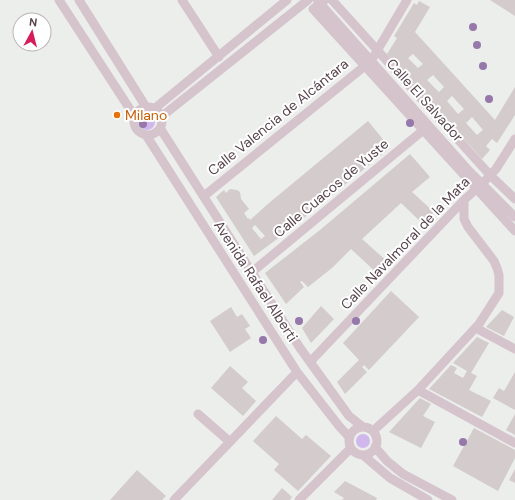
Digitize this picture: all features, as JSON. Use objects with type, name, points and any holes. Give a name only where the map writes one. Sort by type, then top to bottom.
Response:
[{"type":"street","points":[[59,0],[135,117]]},
{"type":"street","points":[[79,0],[150,108],[161,117],[162,121],[160,128],[154,134],[146,135],[139,132],[134,125],[135,117],[139,110],[150,108],[219,57],[287,0]]},
{"type":"street","points":[[182,0],[219,57]]},
{"type":"street","points":[[161,117],[308,0]]},
{"type":"street","name":"Calle El Salvador","points":[[317,0],[429,126],[479,187],[515,217]]},
{"type":"street","points":[[325,0],[313,9],[479,187],[515,232]]},
{"type":"street","points":[[332,0],[490,175],[515,199]]},
{"type":"street","name":"Calle Valencia de Alcántara","points":[[204,196],[371,60],[407,0]]},
{"type":"street","name":"Calle Cuacos de Yuste","points":[[252,272],[429,126]]},
{"type":"street","name":"Avenida Rafael Alberti","points":[[160,128],[310,362],[349,416],[363,427]]},
{"type":"street","name":"Avenida Rafael Alberti","points":[[146,135],[297,372],[349,437]]},
{"type":"street","name":"Calle Navalmoral de la Mata","points":[[310,362],[464,200],[496,169],[515,139]]},
{"type":"street","points":[[373,431],[418,390],[476,328],[499,293],[499,275],[494,261],[468,227],[464,219],[464,200]]},
{"type":"street","points":[[476,328],[515,349]]},
{"type":"street","points":[[174,500],[297,372]]},
{"type":"street","points":[[418,390],[515,443]]},
{"type":"street","points":[[198,414],[230,442]]},
{"type":"street","points":[[363,455],[372,451],[376,447],[377,442],[373,431],[363,427],[357,428],[349,437],[349,443],[354,452],[363,455],[390,478],[428,500]]},
{"type":"street","points":[[376,447],[387,461],[403,474],[452,500]]},
{"type":"street","points":[[300,500],[351,448]]},
{"type":"shaded area","points":[[144,114],[150,114],[155,119],[153,128],[150,130],[144,130],[139,125],[139,119]]},
{"type":"shaded area","points":[[360,434],[366,434],[370,438],[370,444],[366,448],[360,448],[356,444],[356,438]]},
{"type":"building","points":[[490,0],[515,0],[515,16]]},
{"type":"building","points":[[419,1],[430,7],[415,32],[495,120],[515,87],[515,115],[497,143],[492,139],[486,146],[490,150],[482,159],[387,54],[397,38],[394,36],[414,3],[417,5]],"holes":[[[413,54],[423,64],[418,68],[408,58]],[[433,75],[444,87],[439,92],[427,80]],[[452,96],[464,109],[458,114],[447,101]],[[472,117],[483,130],[477,135],[466,123]]]},
{"type":"building","points":[[368,121],[390,148],[284,234],[254,256],[216,197],[224,190],[226,193],[230,189],[240,192],[241,199],[249,209],[244,213],[250,220]],"holes":[[[255,225],[265,236],[261,239],[252,228]]]},
{"type":"building","points":[[410,154],[430,177],[412,192],[434,212],[423,224],[401,203],[362,239],[390,264],[379,275],[351,249],[332,268],[308,287],[302,281],[300,282],[304,287],[286,304],[265,273],[320,230]]},
{"type":"building","points":[[391,291],[419,317],[369,370],[364,365],[362,367],[367,372],[345,394],[337,382],[359,360],[343,343]]},
{"type":"building","points":[[321,306],[334,319],[311,343],[302,328]]},
{"type":"building","points":[[231,307],[237,317],[242,314],[250,326],[245,329],[251,338],[230,352],[210,321]]},
{"type":"building","points":[[502,310],[514,317],[504,336],[486,327]]},
{"type":"building","points":[[477,337],[489,343],[471,373],[477,376],[469,390],[491,401],[482,417],[429,389],[451,365],[457,368],[454,373],[463,378],[467,371],[453,363]]},
{"type":"building","points":[[230,366],[248,382],[242,388],[256,401],[243,416],[211,388]]},
{"type":"building","points":[[515,372],[515,410],[493,398],[499,388],[504,391]]},
{"type":"building","points":[[420,398],[431,404],[423,416],[435,422],[421,448],[389,432]]},
{"type":"building","points":[[515,414],[515,435],[506,430]]},
{"type":"building","points":[[276,416],[302,439],[306,435],[331,456],[298,491],[274,470],[279,464],[253,441]]},
{"type":"building","points":[[474,428],[515,450],[515,458],[498,491],[453,466]]},
{"type":"building","points":[[515,469],[515,483],[509,480]]},
{"type":"building","points":[[137,470],[166,496],[162,500],[110,500]]},
{"type":"building","points":[[345,481],[377,498],[376,500],[342,500],[344,498],[334,492]]},
{"type":"building","points":[[282,488],[292,497],[290,500],[272,500]]},
{"type":"place","name":"Milano","points":[[117,115]]}]
